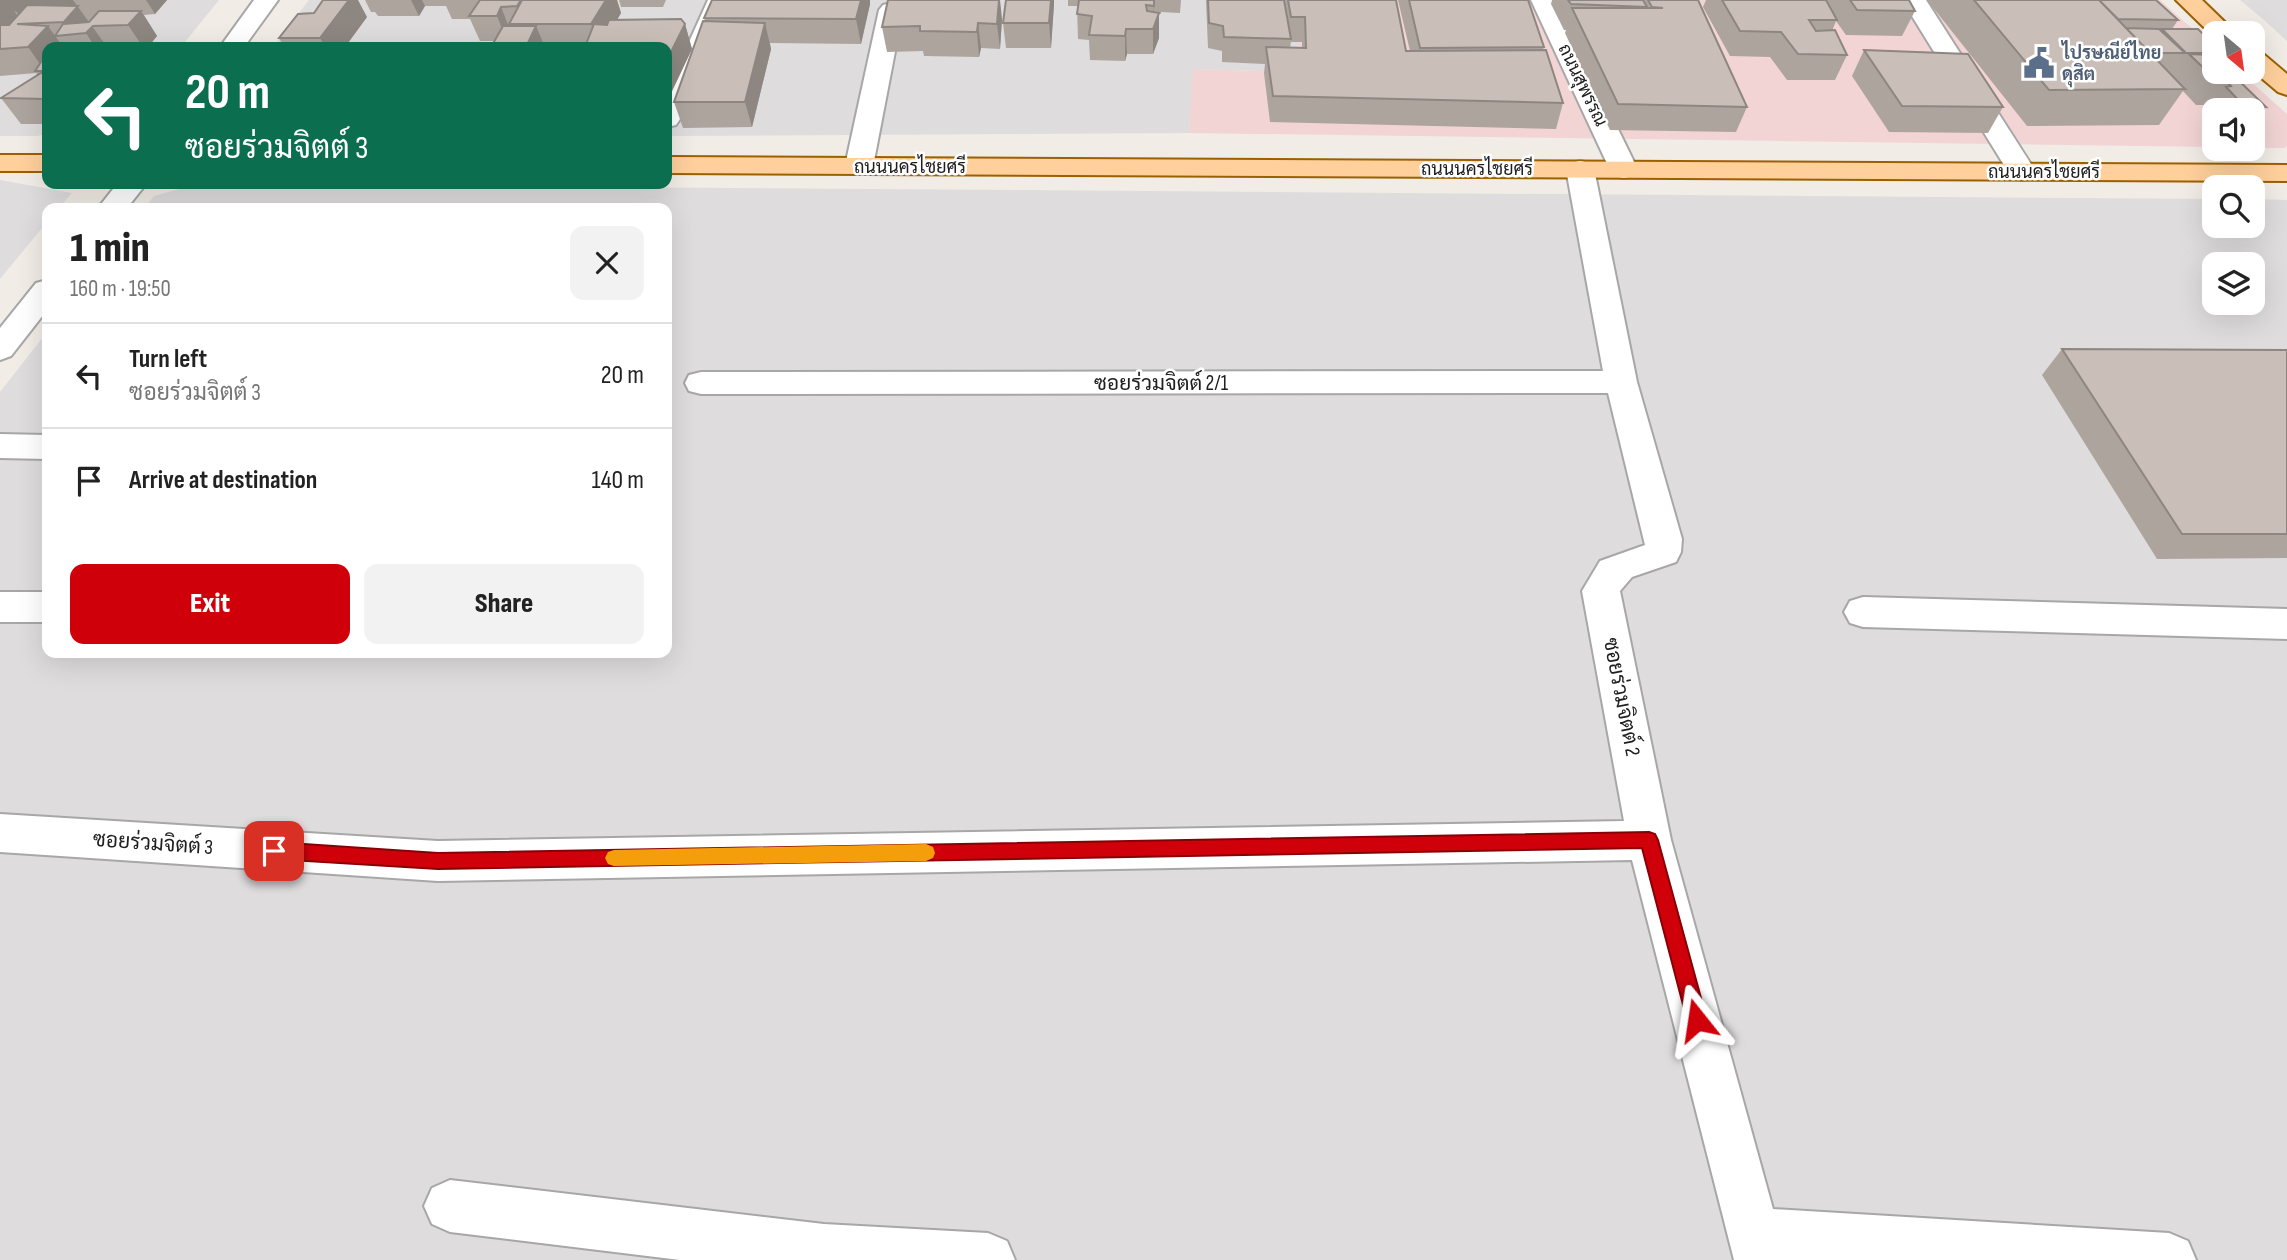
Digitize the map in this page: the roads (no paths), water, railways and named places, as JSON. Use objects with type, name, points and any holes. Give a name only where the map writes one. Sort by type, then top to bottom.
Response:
[{"type":"main road","points":[[2188,0],[2211,21]]},
{"type":"main road","points":[[2265,68],[2287,87]]},
{"type":"main road","points":[[0,163],[42,163]]},
{"type":"main road","name":"ถนนนครไชยศรี","points":[[672,165],[2287,173]]},
{"type":"street","points":[[236,42],[266,0]]},
{"type":"street","points":[[672,109],[720,0]]},
{"type":"street","name":"ถนนสุพรรณ","points":[[1543,0],[1624,170]]},
{"type":"street","points":[[1914,0],[2022,172]]},
{"type":"street","points":[[859,166],[891,10]]},
{"type":"street","name":"ซอยร่วมจิตต์ 2","points":[[1580,169],[1621,382],[1664,538],[1663,552],[1651,560],[1624,564],[1607,574],[1601,591],[1649,840],[1758,1247]]},
{"type":"street","points":[[116,203],[128,189]]},
{"type":"street","points":[[0,349],[42,296]]},
{"type":"street","name":"ซอยร่วมจิตต์ 2/1","points":[[701,383],[1621,382]]},
{"type":"street","points":[[0,446],[42,447]]},
{"type":"street","points":[[0,607],[42,607]]},
{"type":"street","points":[[1863,612],[2287,624]]},
{"type":"street","name":"ซอยร่วมจิตต์ 3","points":[[0,833],[438,861],[1649,840]]},
{"type":"street","points":[[450,1206],[823,1256],[988,1260]]},
{"type":"street","points":[[1758,1247],[2169,1260]]},
{"type":"place","name":"ไปรษณีย์ไทย ดุสิต","points":[[2039,63]]}]
